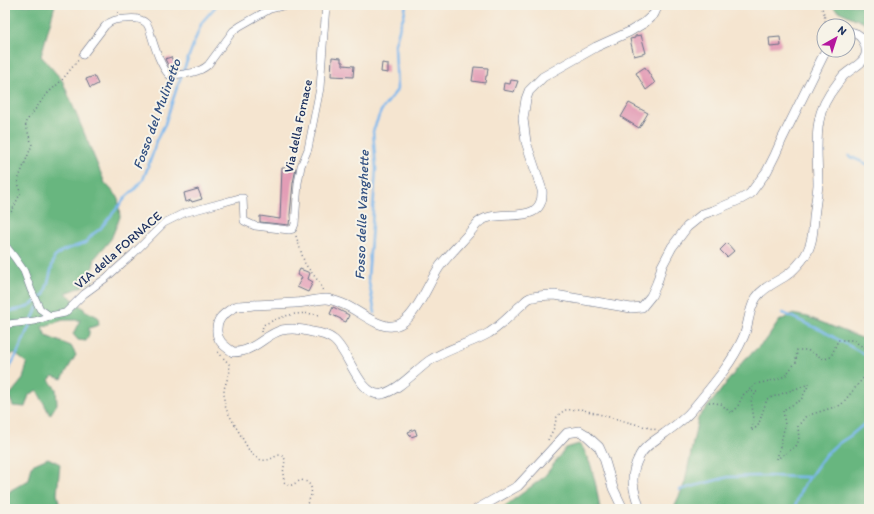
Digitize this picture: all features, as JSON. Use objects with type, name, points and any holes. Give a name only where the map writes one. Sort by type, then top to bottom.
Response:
[{"type":"main road","points":[[658,5],[654,14],[644,23],[543,76],[529,91],[526,99],[523,119],[526,142],[542,190],[540,205],[532,212],[526,214],[498,216],[478,222],[440,266],[418,304],[409,317],[401,324],[392,326],[383,325],[371,320],[345,304],[327,299],[235,307],[220,317],[216,333],[219,340],[224,346],[233,352],[250,348],[281,330],[295,329],[324,335],[334,341],[343,351],[364,386],[370,392],[383,394],[404,382],[441,353],[473,341],[490,332],[504,322],[528,298],[555,294],[631,308],[642,307],[651,296],[657,284],[662,266],[672,247],[687,227],[703,214],[750,194],[775,155],[822,58]]},
{"type":"main road","points":[[640,509],[635,496],[633,482],[633,474],[639,457],[650,443],[682,420],[700,401],[728,366],[744,338],[748,327],[751,308],[756,298],[771,284],[791,272],[803,260],[809,250],[812,239],[818,185],[817,138],[819,120],[832,90],[843,76],[863,61],[867,54],[863,40],[856,33]]},
{"type":"main road","points":[[477,509],[518,486],[567,433],[580,431],[599,447],[613,488],[623,509]]},
{"type":"street","points":[[83,55],[85,50],[109,22],[117,19],[139,19],[147,24],[166,71],[170,75],[198,71],[204,69],[208,65],[233,31],[270,9],[282,6],[326,5]]},
{"type":"street","name":"Via della Fornace","points":[[294,229],[301,166],[308,149],[311,127],[320,88],[326,5]]},
{"type":"street","name":"VIA della FORNACE","points":[[5,328],[8,324],[31,322],[65,313],[84,294],[106,278],[133,254],[164,223],[184,213],[242,198],[244,221],[255,226],[288,230],[294,229]]},
{"type":"street","points":[[5,245],[24,271],[34,298],[40,309],[50,316]]},
{"type":"path","points":[[821,5],[825,18]]},
{"type":"path","points":[[5,217],[12,211],[20,194],[18,180],[32,145],[25,123],[46,95],[62,80],[83,55]]},
{"type":"path","points":[[294,229],[305,264],[319,282],[327,299]]},
{"type":"path","points":[[263,340],[263,325],[280,317],[302,313],[320,315]]},
{"type":"path","points":[[219,340],[219,354],[229,364],[230,371],[224,389],[226,409],[254,457],[266,461],[278,455],[284,456],[284,482],[292,485],[301,480],[310,484],[312,491],[310,498],[303,509]]},
{"type":"path","points":[[700,401],[721,404],[730,413],[737,408],[743,395],[756,384],[785,376],[796,362],[797,350],[807,350],[824,359],[831,357],[838,340],[853,340],[869,351]]},
{"type":"path","points":[[748,390],[757,392],[751,399],[754,419],[751,431],[758,426],[767,399],[809,384],[801,400],[783,410],[784,426],[777,459],[796,446],[799,440],[798,426],[806,416],[841,405],[865,376],[869,374]]},
{"type":"path","points":[[548,441],[554,428],[557,416],[564,410],[580,409],[666,432]]},
{"type":"green space","points":[[5,5],[55,5],[41,56],[62,80],[105,183],[118,197],[120,217],[111,239],[95,258],[92,271],[93,280],[66,293],[86,311],[98,317],[99,325],[89,328],[89,334],[86,341],[78,340],[73,334],[80,320],[63,320],[42,327],[46,336],[71,346],[76,355],[62,379],[53,376],[49,380],[56,389],[57,404],[50,415],[37,390],[29,395],[25,407],[13,406],[9,396],[23,379],[27,363],[14,353],[5,359]]},
{"type":"green space","points":[[831,5],[869,5],[869,25],[856,18],[836,10]]},
{"type":"green space","points":[[792,314],[808,317],[869,341],[869,509],[673,509],[685,482],[698,418],[744,360],[767,339],[779,321]]},
{"type":"green space","points":[[579,444],[583,448],[591,466],[600,509],[501,509],[544,477],[566,448]]},
{"type":"green space","points":[[48,458],[60,464],[57,494],[61,509],[11,509],[5,502],[5,497],[11,490],[29,480],[32,465]]},
{"type":"building","points":[[641,35],[646,53],[634,56],[630,39]]},
{"type":"building","points":[[780,37],[781,46],[770,47],[769,38]]},
{"type":"building","points":[[171,57],[175,65],[169,67],[165,59]]},
{"type":"building","points":[[332,57],[341,58],[343,65],[354,66],[353,77],[331,76]]},
{"type":"building","points":[[382,63],[388,64],[388,73],[381,72]]},
{"type":"building","points":[[474,67],[488,68],[485,83],[472,81]]},
{"type":"building","points":[[645,67],[655,83],[646,90],[636,73]]},
{"type":"building","points":[[94,76],[98,84],[90,88],[86,79]]},
{"type":"building","points":[[511,80],[518,81],[514,92],[503,90],[504,83],[510,84]]},
{"type":"building","points":[[629,103],[648,113],[639,128],[621,117]]},
{"type":"building","points":[[282,168],[296,168],[289,225],[260,222],[260,216],[280,219]]},
{"type":"building","points":[[198,189],[202,199],[186,202],[184,193]]},
{"type":"building","points":[[727,243],[734,251],[727,257],[720,250]]},
{"type":"building","points":[[300,269],[310,273],[308,279],[313,282],[308,292],[297,287],[302,277],[297,275]]},
{"type":"building","points":[[333,307],[349,315],[346,322],[330,314]]},
{"type":"building","points":[[415,429],[417,435],[411,437],[408,432]]},
{"type":"waterway","name":"Fosso del Mulinetto","points":[[5,312],[25,308],[44,295],[54,258],[62,251],[85,243],[100,229],[127,196],[143,180],[156,141],[165,124],[177,87],[202,22],[217,5]]},
{"type":"waterway","name":"Fosso delle Vanghette","points":[[375,313],[368,278],[376,169],[373,131],[381,111],[397,90],[395,44],[406,5]]},
{"type":"waterway","points":[[849,156],[869,165]]},
{"type":"waterway","points":[[5,376],[17,354],[37,307]]},
{"type":"waterway","points":[[783,313],[823,331],[869,357]]},
{"type":"waterway","points":[[794,509],[802,488],[825,455],[869,420]]},
{"type":"waterway","points":[[679,490],[728,477],[810,477]]}]
